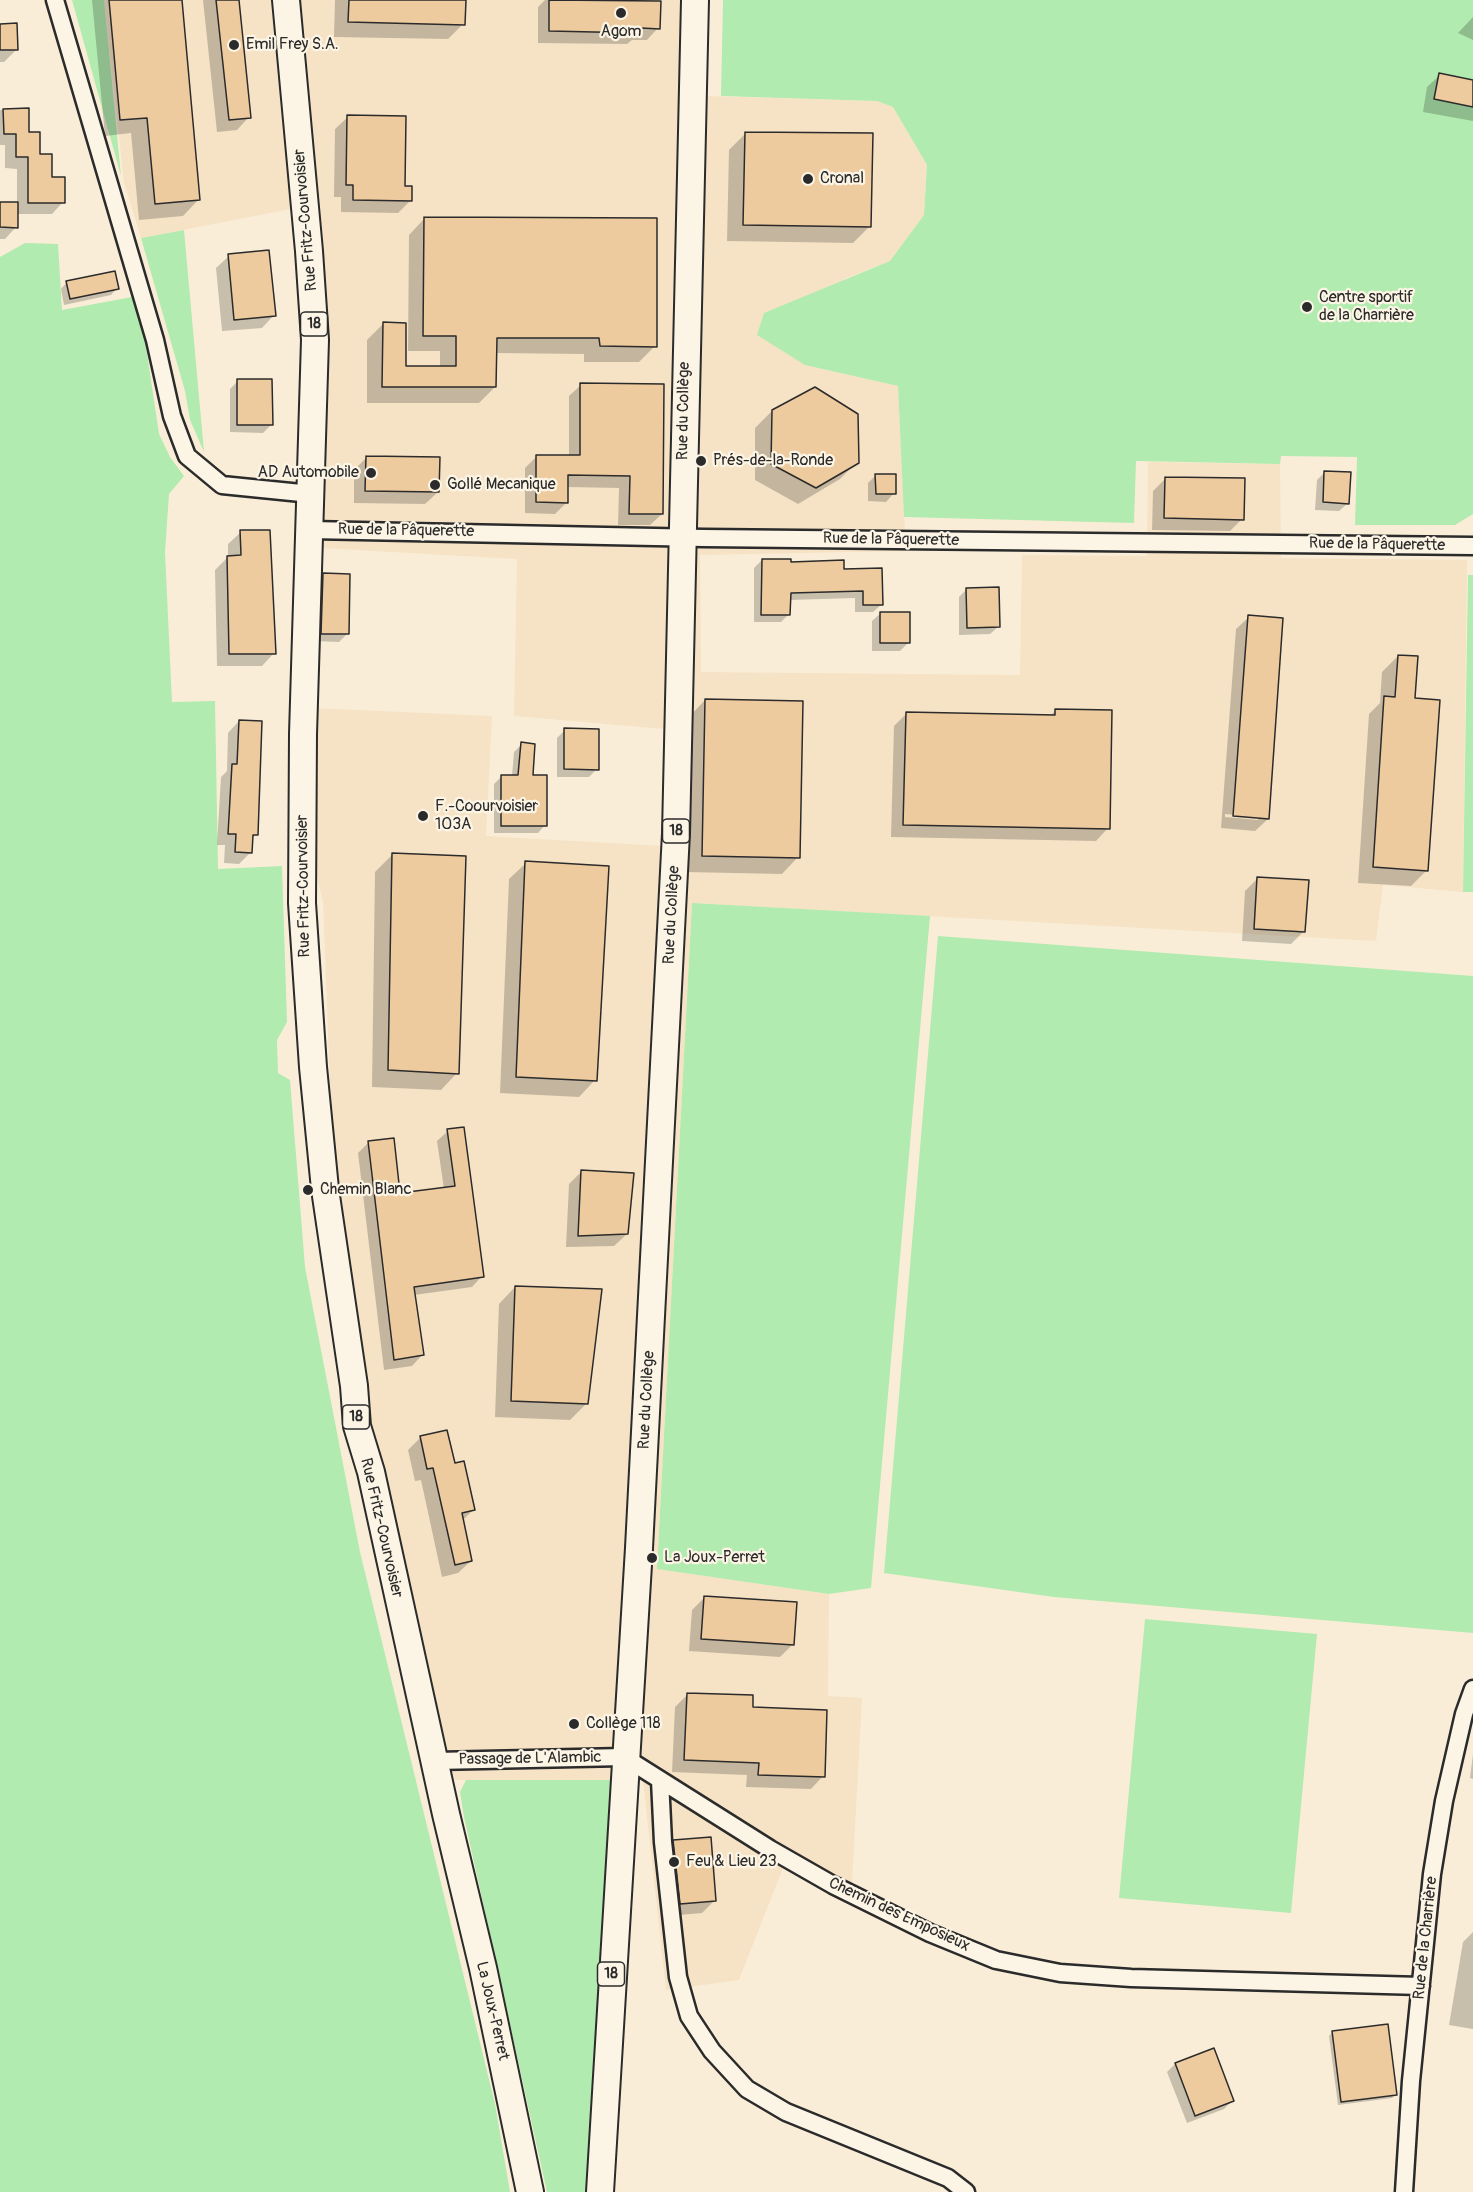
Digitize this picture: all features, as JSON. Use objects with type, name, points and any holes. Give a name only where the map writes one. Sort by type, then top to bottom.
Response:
[{"type":"main road","name":"Rue Fritz-Courvoisier","points":[[286,0],[315,340],[303,734],[302,903],[313,1067],[329,1219],[354,1386],[357,1426],[371,1472],[435,1761]]},
{"type":"main road","name":"Rue du Collège","points":[[624,1756],[639,1548],[676,833],[695,0]]},
{"type":"main road","name":"18","points":[[600,2192],[624,1756]]},
{"type":"main road","name":"La Joux-Perret","points":[[435,1761],[483,1968],[530,2192]]},
{"type":"street","points":[[55,0],[155,340],[172,416],[187,456],[222,485],[311,494]]},
{"type":"street","name":"Rue de la Pâquerette","points":[[310,530],[682,538],[1473,546]]},
{"type":"street","name":"Rue de la Charrière","points":[[1404,2192],[1411,2081],[1432,1874],[1444,1801],[1464,1714],[1473,1689]]},
{"type":"street","name":"Passage de L'Alambic","points":[[435,1761],[624,1756]]},
{"type":"street","name":"Chemin des Emposieux","points":[[624,1756],[770,1849],[877,1908],[930,1934],[996,1960],[1060,1973],[1131,1978],[1421,1986]]},
{"type":"street","points":[[660,1780],[663,1842],[678,1977],[689,2016],[712,2052],[747,2090],[786,2112],[948,2178],[966,2192]]},
{"type":"shaded area","points":[[104,0],[706,0],[705,96],[877,101],[893,107],[927,165],[924,215],[890,261],[844,279],[805,365],[898,386],[906,551],[700,555],[701,672],[1020,675],[1022,555],[1147,556],[1148,462],[1280,464],[1281,558],[1467,560],[1463,892],[1383,885],[1376,941],[692,903],[657,1569],[829,1594],[828,1696],[862,1698],[851,1902],[783,1868],[739,1980],[666,1990],[643,1780],[455,1780],[443,1746],[362,1390],[331,1110],[323,902],[314,865],[313,708],[492,716],[486,836],[663,846],[664,729],[514,716],[517,559],[320,548],[329,373],[317,204],[141,238],[124,183]]},
{"type":"green space","points":[[72,0],[104,0],[121,176]]},
{"type":"green space","points":[[723,0],[1473,0],[1473,514],[1455,525],[1355,525],[1357,457],[1281,456],[1280,464],[1136,461],[1134,523],[904,517],[898,386],[805,365],[757,335],[764,313],[890,261],[924,215],[927,165],[893,107],[877,101],[721,96]]},
{"type":"green space","points":[[184,230],[204,452],[190,420],[185,391],[141,238]]},
{"type":"green space","points":[[25,243],[58,244],[62,310],[132,297],[145,340],[159,434],[170,457],[184,476],[169,494],[165,552],[172,702],[215,701],[218,869],[282,866],[287,1022],[277,1040],[278,1073],[290,1080],[305,1267],[360,1552],[495,2104],[510,2192],[0,2192],[0,257]]},
{"type":"green space","points":[[1468,575],[1473,575],[1473,892],[1463,892]]},
{"type":"green space","points":[[692,903],[930,916],[871,1588],[829,1594],[657,1569]]},
{"type":"green space","points":[[938,936],[1473,976],[1473,1633],[1054,1597],[884,1573]]},
{"type":"green space","points":[[1145,1619],[1317,1634],[1291,1913],[1119,1898]]},
{"type":"green space","points":[[466,1780],[612,1780],[588,2192],[547,2192],[464,1817],[460,1792]]},
{"type":"building","points":[[109,0],[182,0],[200,200],[155,204],[147,118],[120,120]]},
{"type":"building","points":[[216,0],[239,0],[251,118],[229,120]]},
{"type":"building","points":[[349,0],[466,0],[465,25],[348,22]]},
{"type":"building","points":[[549,0],[661,1],[660,29],[641,28],[640,33],[549,31]]},
{"type":"building","points":[[17,23],[18,50],[0,50],[0,24]]},
{"type":"building","points":[[1439,73],[1473,80],[1473,107],[1434,99]]},
{"type":"building","points":[[29,108],[29,132],[40,132],[40,154],[52,154],[52,177],[65,177],[65,203],[28,203],[28,157],[16,157],[16,134],[4,134],[3,109]]},
{"type":"building","points":[[347,115],[406,116],[405,186],[412,186],[412,201],[353,200],[353,185],[346,185]]},
{"type":"building","name":"Cronal","points":[[745,132],[873,133],[871,227],[743,225]]},
{"type":"building","points":[[0,202],[18,202],[18,228],[0,227]]},
{"type":"building","points":[[424,217],[657,218],[657,347],[600,346],[599,338],[497,338],[496,387],[382,387],[383,322],[406,323],[406,366],[456,366],[456,336],[423,336]]},
{"type":"building","points":[[269,250],[276,316],[234,320],[228,254]]},
{"type":"building","points":[[115,271],[119,289],[70,299],[66,281]]},
{"type":"building","points":[[237,379],[272,379],[273,425],[237,425]]},
{"type":"building","points":[[580,383],[664,384],[663,514],[629,514],[630,476],[568,475],[568,503],[536,502],[536,455],[580,455]]},
{"type":"building","points":[[815,387],[858,414],[859,463],[816,488],[771,464],[772,410]]},
{"type":"building","points":[[366,456],[440,457],[439,492],[365,491]]},
{"type":"building","points":[[1324,471],[1351,472],[1349,504],[1323,502]]},
{"type":"building","points":[[875,474],[896,474],[896,494],[876,494]]},
{"type":"building","points":[[1165,477],[1245,478],[1244,520],[1164,518]]},
{"type":"building","points":[[240,530],[270,530],[276,654],[229,654],[227,556],[241,555]]},
{"type":"building","points":[[762,559],[791,559],[791,562],[844,560],[844,569],[882,568],[883,605],[863,605],[863,591],[791,593],[790,615],[761,615]]},
{"type":"building","points":[[323,573],[350,574],[349,634],[321,634]]},
{"type":"building","points":[[999,587],[1000,627],[967,628],[966,588]]},
{"type":"building","points":[[880,612],[910,612],[910,643],[880,643]]},
{"type":"building","points":[[1248,615],[1283,618],[1269,819],[1233,816]]},
{"type":"building","points":[[1398,655],[1418,656],[1415,698],[1440,700],[1428,871],[1373,867],[1384,696],[1395,697]]},
{"type":"building","points":[[705,699],[803,701],[800,858],[702,856]]},
{"type":"building","points":[[1055,709],[1112,710],[1110,829],[903,825],[906,712],[1055,715]]},
{"type":"building","points":[[239,720],[262,721],[258,835],[253,835],[252,853],[235,852],[236,834],[228,834],[232,764],[237,764]]},
{"type":"building","points":[[564,728],[599,729],[599,770],[564,769]]},
{"type":"building","points":[[521,742],[535,744],[533,775],[547,775],[547,826],[501,826],[501,775],[518,775]]},
{"type":"building","points":[[392,853],[466,856],[459,1074],[388,1070]]},
{"type":"building","points":[[525,861],[609,866],[597,1081],[516,1077]]},
{"type":"building","points":[[1257,877],[1309,880],[1305,932],[1254,929]]},
{"type":"building","points":[[464,1127],[484,1277],[414,1287],[424,1355],[394,1360],[368,1141],[394,1138],[400,1193],[455,1186],[447,1129]]},
{"type":"building","points":[[581,1170],[634,1173],[628,1234],[578,1236]]},
{"type":"building","points":[[515,1286],[602,1289],[588,1404],[511,1401]]},
{"type":"building","points":[[447,1430],[455,1463],[464,1461],[475,1510],[462,1513],[472,1561],[455,1565],[433,1468],[427,1469],[420,1436]]},
{"type":"building","points":[[704,1596],[797,1602],[794,1645],[701,1639]]},
{"type":"building","points":[[687,1693],[753,1695],[753,1707],[827,1710],[825,1777],[758,1775],[759,1763],[684,1760]]},
{"type":"building","points":[[711,1837],[716,1901],[680,1904],[673,1840]]},
{"type":"building","points":[[1388,2024],[1397,2095],[1341,2102],[1332,2031]]},
{"type":"building","points":[[1214,2048],[1234,2101],[1195,2116],[1175,2063]]},
{"type":"place","name":"Agom","points":[[621,13]]},
{"type":"place","name":"Emil Frey S.A.","points":[[234,45]]},
{"type":"place","name":"Cronal","points":[[808,179]]},
{"type":"place","name":"Centre sportif de la Charrière","points":[[1307,307]]},
{"type":"place","name":"Prés-de-la-Ronde","points":[[701,461]]},
{"type":"place","name":"AD Automobile","points":[[371,473]]},
{"type":"place","name":"Gollé Mecanique","points":[[435,485]]},
{"type":"place","name":"F.-Coourvoisier 103A","points":[[423,816]]},
{"type":"place","name":"Chemin Blanc","points":[[308,1190]]},
{"type":"place","name":"La Joux-Perret","points":[[652,1558]]},
{"type":"place","name":"Collège 118","points":[[574,1724]]},
{"type":"place","name":"Feu & Lieu 23","points":[[674,1862]]}]
